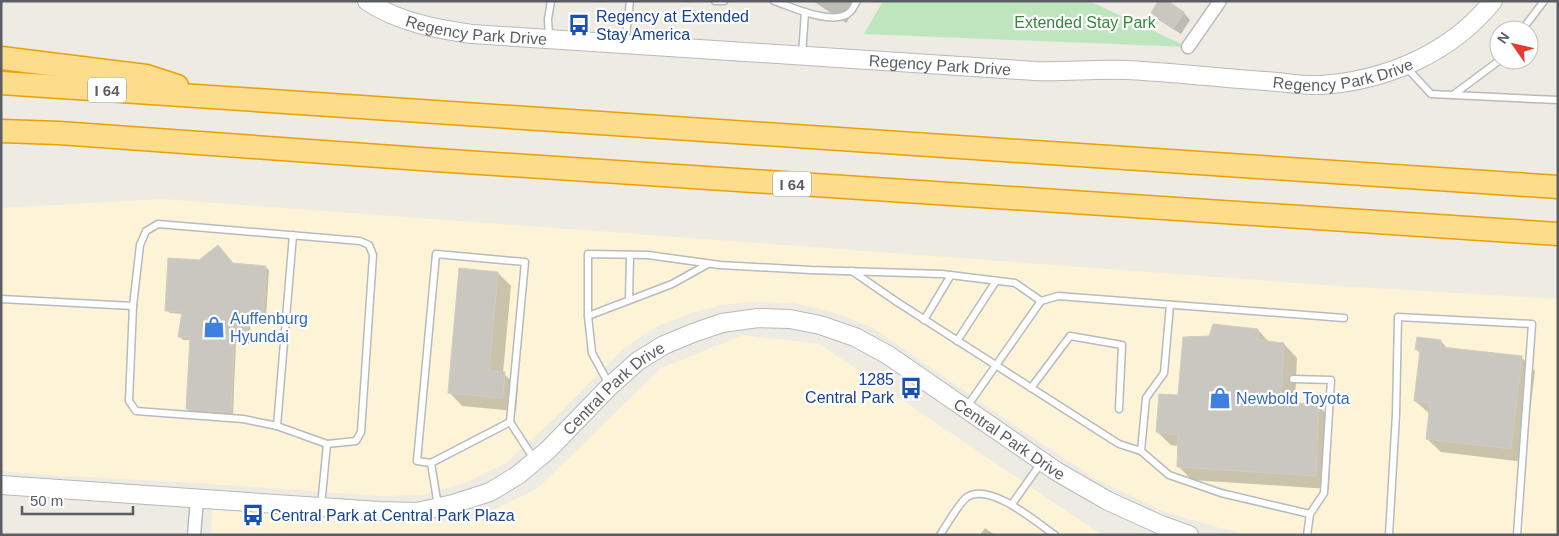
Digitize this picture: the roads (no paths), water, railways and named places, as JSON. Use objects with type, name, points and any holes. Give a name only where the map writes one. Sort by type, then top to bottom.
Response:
[{"type":"highway","points":[[1,58],[146,76],[214,97]]},
{"type":"highway","name":"I 64","points":[[1,82],[1558,187]]},
{"type":"highway","name":"I 64","points":[[1,131],[59,133],[445,161],[1558,234]]},
{"type":"street","name":"Regency Park Drive","points":[[367,1],[392,15],[417,23],[472,34],[1034,71],[1125,70],[1319,85],[1358,81],[1386,74],[1422,59],[1457,37],[1483,14],[1493,1]]},
{"type":"street","points":[[1188,47],[1220,1]]},
{"type":"street","name":"Central Park Drive","points":[[1,485],[379,511],[417,512],[438,508],[490,492],[518,475],[548,450],[610,386],[638,361],[664,345],[722,323],[758,318],[790,319],[820,325],[855,337],[888,355],[1042,462],[1108,501],[1161,525],[1189,535]]},
{"type":"street","points":[[194,535],[197,499]]},
{"type":"lane","points":[[549,39],[548,19],[551,1]]},
{"type":"lane","points":[[624,44],[630,1]]},
{"type":"lane","points":[[715,1],[724,1]]},
{"type":"lane","points":[[774,1],[823,18],[838,17],[850,12],[857,1]]},
{"type":"lane","points":[[1530,20],[1544,1]]},
{"type":"lane","points":[[802,56],[805,12]]},
{"type":"lane","points":[[1405,66],[1431,94],[1558,100]]},
{"type":"lane","points":[[1454,95],[1489,68]]},
{"type":"lane","points":[[158,224],[360,241],[369,245],[373,255],[361,432],[356,441],[327,444],[277,426],[244,419],[136,411],[129,401],[134,306],[140,245],[146,231],[158,224]]},
{"type":"lane","points":[[277,426],[293,235]]},
{"type":"lane","points":[[510,422],[431,463],[417,461],[436,254],[525,262],[510,422],[535,461]]},
{"type":"lane","points":[[610,386],[592,353],[588,316],[588,254],[648,255],[709,263],[810,270],[951,275],[1015,284],[1041,301]]},
{"type":"lane","points":[[629,300],[630,255]]},
{"type":"lane","points":[[588,316],[672,284],[709,263]]},
{"type":"lane","points":[[852,271],[924,320],[1119,444],[1140,451],[1169,475],[1221,493],[1310,514]]},
{"type":"lane","points":[[924,320],[951,275]]},
{"type":"lane","points":[[957,341],[996,281]]},
{"type":"lane","points":[[965,409],[1041,301],[1058,296],[1344,318]]},
{"type":"lane","points":[[1,299],[134,306]]},
{"type":"lane","points":[[1140,451],[1146,398],[1164,373],[1170,305]]},
{"type":"lane","points":[[1389,535],[1396,414],[1398,317],[1532,324],[1516,535]]},
{"type":"lane","points":[[1031,388],[1070,336],[1122,345],[1119,409]]},
{"type":"lane","points":[[1292,379],[1331,380],[1324,493],[1310,514],[1307,535]]},
{"type":"lane","points":[[321,507],[327,444]]},
{"type":"lane","points":[[1012,504],[1042,462]]},
{"type":"lane","points":[[431,463],[438,508]]},
{"type":"lane","points":[[940,535],[965,498],[974,494],[985,494],[1012,504],[1055,535]]},
{"type":"place","name":"Regency at Extended Stay America","points":[[579,25]]},
{"type":"place","name":"Auffenburg Hyundai","points":[[214,327]]},
{"type":"place","name":"1285 Central Park","points":[[911,388]]},
{"type":"place","name":"Newbold Toyota","points":[[1220,398]]},
{"type":"place","name":"Central Park at Central Park Plaza","points":[[253,515]]},
{"type":"park label","name":"Extended Stay Park","points":[[1085,22]]}]
